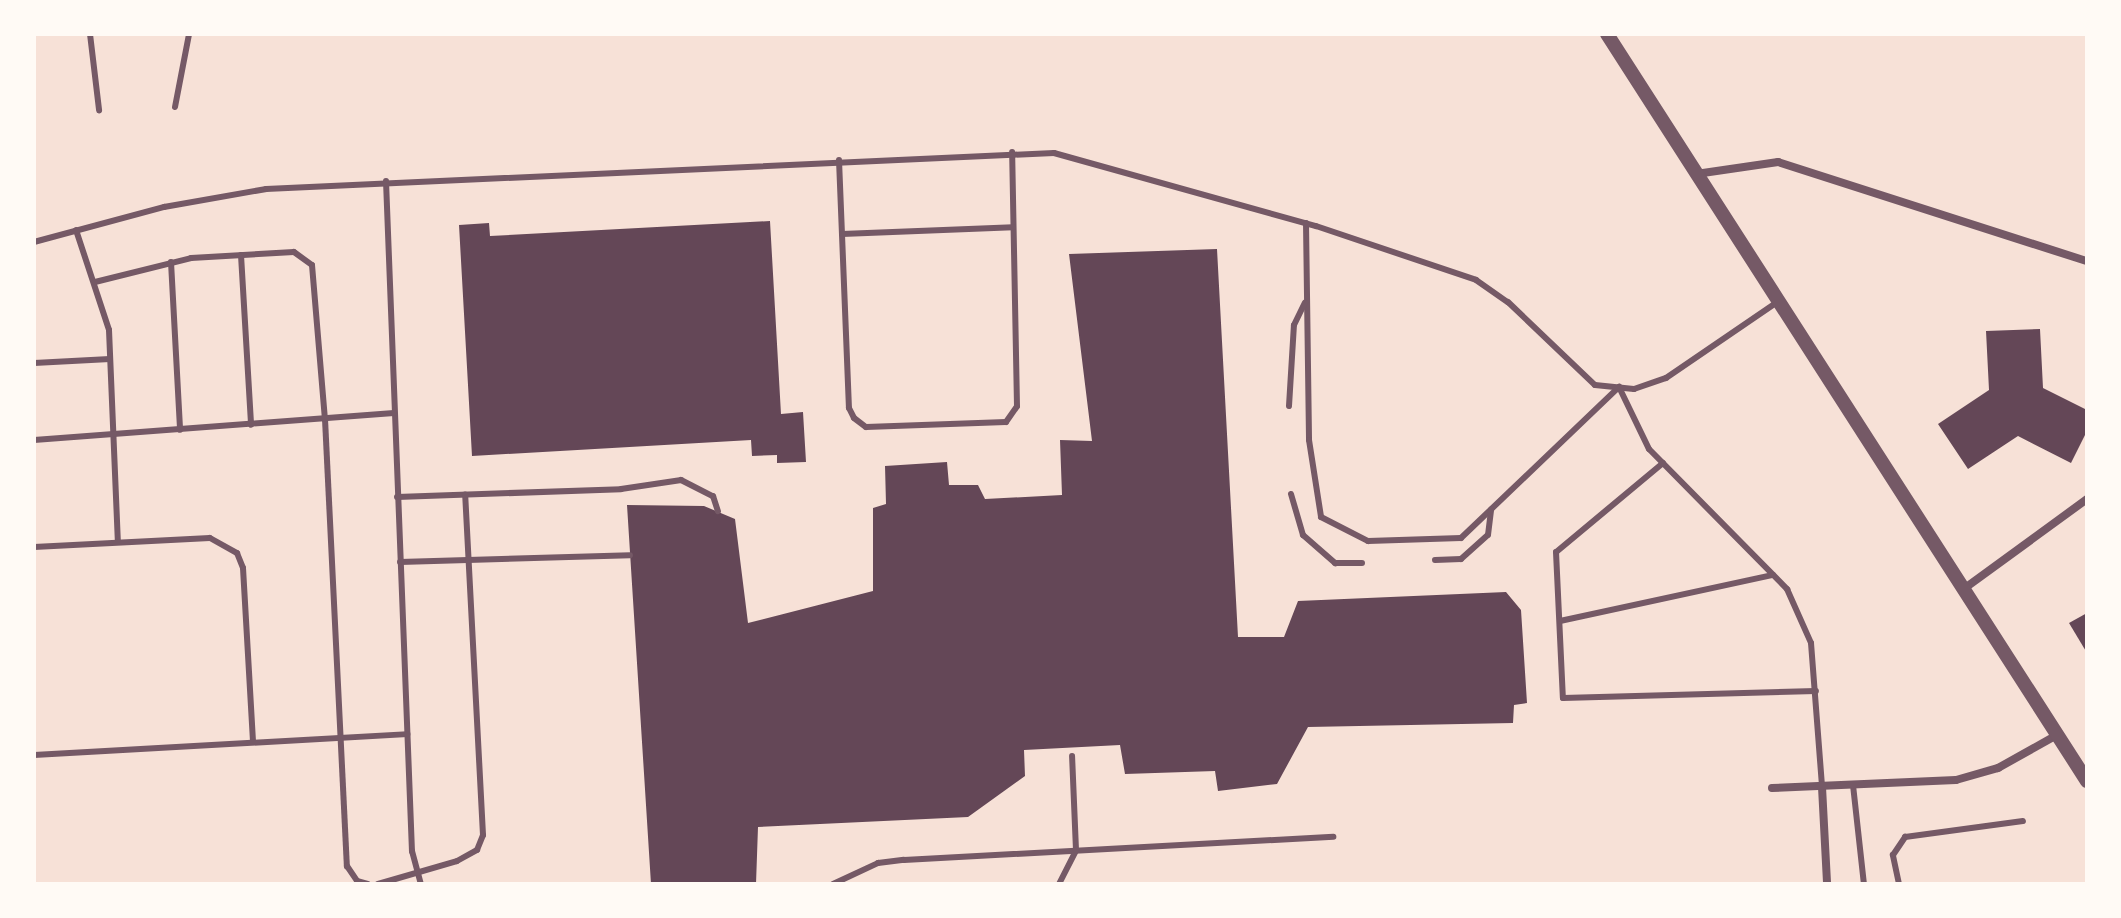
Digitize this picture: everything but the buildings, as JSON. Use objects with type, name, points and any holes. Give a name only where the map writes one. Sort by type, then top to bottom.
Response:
[{"type":"street","points":[[1607,34],[1776,303],[1965,588],[2087,781]]},
{"type":"street","points":[[1695,174],[1778,162],[2087,261]]},
{"type":"street","points":[[1965,588],[2087,499]]},
{"type":"street","points":[[1772,788],[1956,780],[1998,768],[2057,735]]},
{"type":"street","points":[[1822,787],[1827,884]]},
{"type":"lane","points":[[90,34],[99,110]]},
{"type":"lane","points":[[175,107],[189,34]]},
{"type":"lane","points":[[839,160],[849,408],[866,427],[1006,422],[1014,415],[1012,152]]},
{"type":"lane","points":[[34,242],[266,189],[1012,152],[1054,153],[1306,223],[1476,280],[1508,302],[1595,385],[1634,389],[1666,378],[1776,303]]},
{"type":"lane","points":[[386,181],[407,734],[417,873],[421,884]]},
{"type":"lane","points":[[1306,223],[1309,440],[1321,517],[1368,541],[1461,538],[1619,387]]},
{"type":"lane","points":[[842,234],[1013,227]]},
{"type":"lane","points":[[76,230],[106,313],[118,541]]},
{"type":"lane","points":[[95,282],[171,262],[241,255],[294,252],[312,265],[325,419],[347,866],[357,881],[368,884]]},
{"type":"lane","points":[[241,255],[251,425]]},
{"type":"lane","points":[[171,262],[180,430]]},
{"type":"lane","points":[[1289,406],[1294,325],[1307,299]]},
{"type":"lane","points":[[34,363],[110,359]]},
{"type":"lane","points":[[1619,387],[1649,449],[1787,589],[1811,643],[1822,787]]},
{"type":"lane","points":[[34,440],[394,413]]},
{"type":"lane","points":[[1663,463],[1556,552],[1563,698],[1816,691]]},
{"type":"lane","points":[[397,497],[621,489],[681,480],[713,496],[718,511]]},
{"type":"lane","points":[[378,884],[477,850],[483,835],[465,494]]},
{"type":"lane","points":[[1291,494],[1303,535],[1335,563],[1362,563]]},
{"type":"lane","points":[[1435,560],[1461,559],[1488,535],[1491,509]]},
{"type":"lane","points":[[34,547],[210,538],[237,553],[243,568],[253,742]]},
{"type":"lane","points":[[400,562],[630,555]]},
{"type":"lane","points":[[1560,621],[1773,575]]},
{"type":"lane","points":[[34,755],[407,734]]},
{"type":"lane","points":[[1059,884],[1076,850],[1072,756]]},
{"type":"lane","points":[[1853,785],[1864,884]]},
{"type":"lane","points":[[1899,884],[1893,855],[1905,837],[2023,821]]},
{"type":"lane","points":[[833,884],[878,863],[1333,837]]}]
